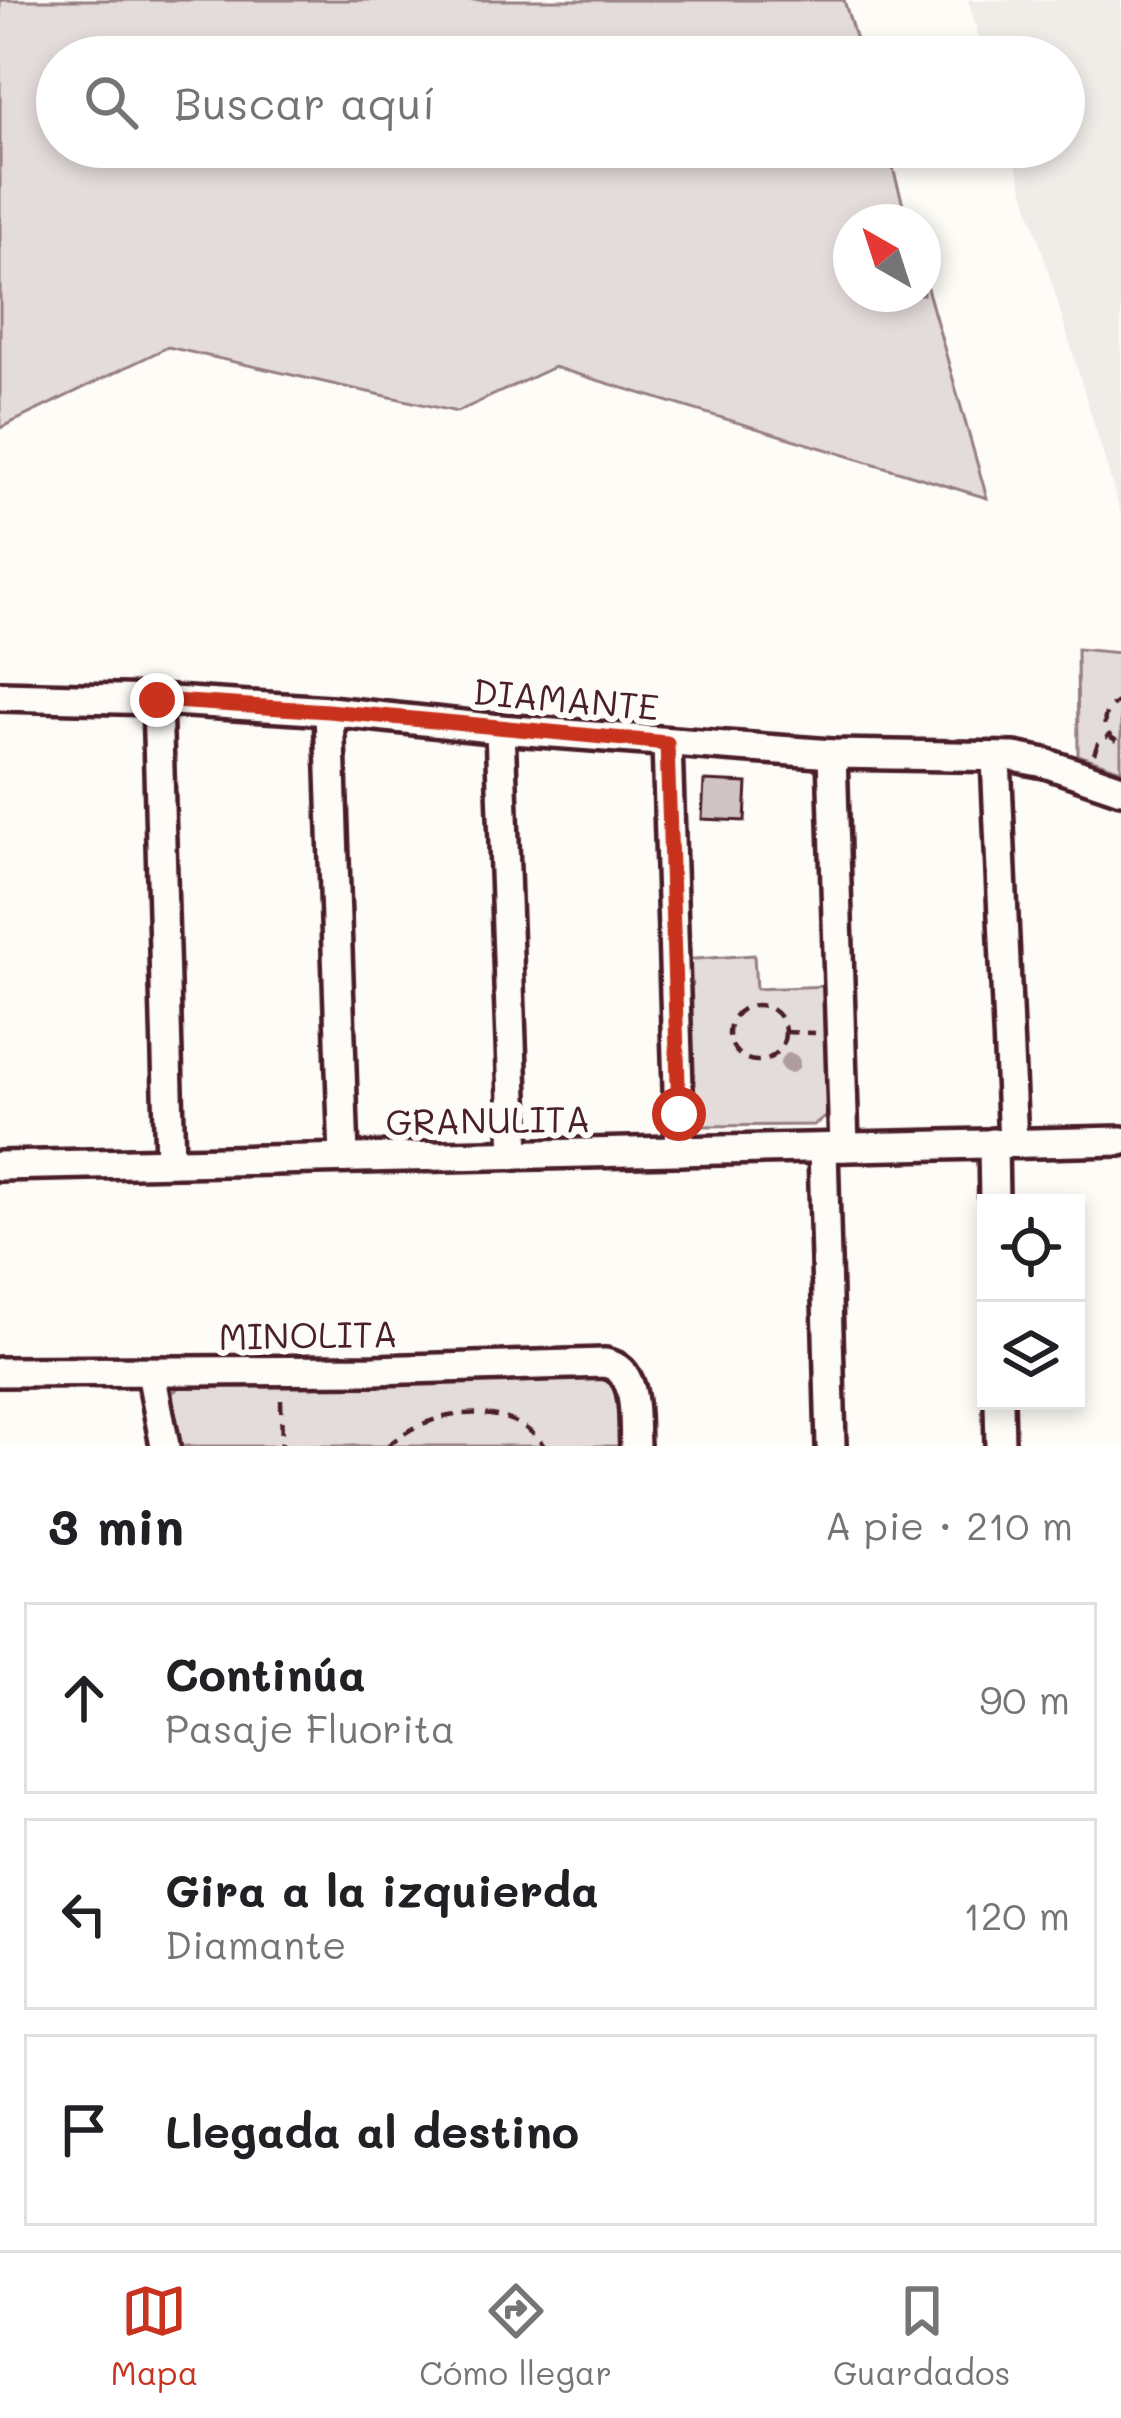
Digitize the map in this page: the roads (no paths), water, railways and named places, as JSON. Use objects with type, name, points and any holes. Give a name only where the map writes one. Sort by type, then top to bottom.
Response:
[{"type":"street","name":"DIAMANTE","points":[[0,697],[157,700],[328,711],[832,754],[1014,757],[1121,789]]},
{"type":"street","points":[[157,700],[170,1162]]},
{"type":"street","points":[[328,711],[344,1158]]},
{"type":"street","points":[[500,729],[515,1155]]},
{"type":"street","points":[[667,743],[680,1151]]},
{"type":"street","points":[[832,754],[832,1446]]},
{"type":"street","points":[[995,1194],[1003,1143],[997,758]]},
{"type":"street","name":"GRANULITA","points":[[0,1166],[1121,1141]]},
{"type":"street","name":"MINOLITA","points":[[0,1372],[616,1365],[630,1382],[635,1446]]},
{"type":"street","points":[[151,1372],[165,1446]]},
{"type":"street","points":[[999,1410],[1000,1446]]}]
